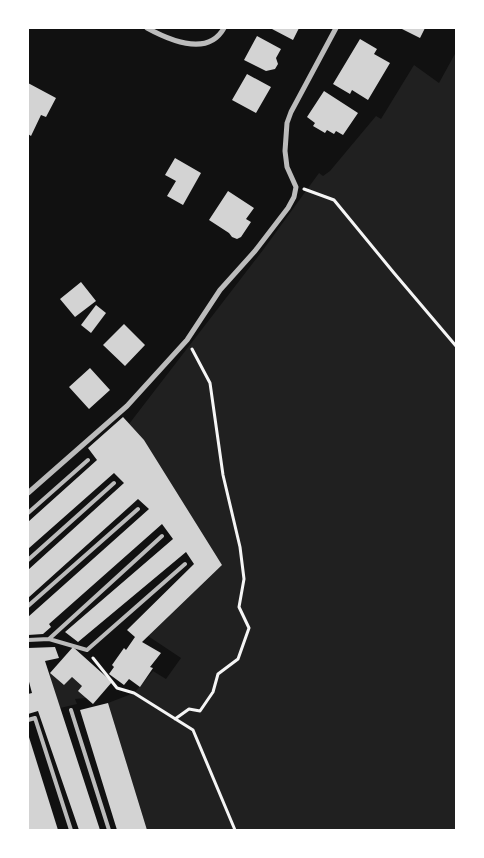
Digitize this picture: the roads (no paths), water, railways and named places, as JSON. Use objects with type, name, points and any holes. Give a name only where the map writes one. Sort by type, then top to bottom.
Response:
[{"type":"street","points":[[147,28],[160,35],[198,44],[210,42],[219,36],[224,28]]},
{"type":"street","points":[[28,493],[127,406],[187,340],[220,290],[255,251],[288,208],[294,197],[296,186],[287,167],[285,151],[287,123],[336,28]]},
{"type":"lane","points":[[28,513],[88,460]]},
{"type":"lane","points":[[28,560],[114,483]]},
{"type":"lane","points":[[28,606],[138,509]]},
{"type":"lane","points":[[49,639],[162,536]]},
{"type":"lane","points":[[28,640],[49,639],[87,650],[185,564]]},
{"type":"lane","points":[[71,710],[109,830]]},
{"type":"lane","points":[[28,720],[34,718],[71,830]]}]
